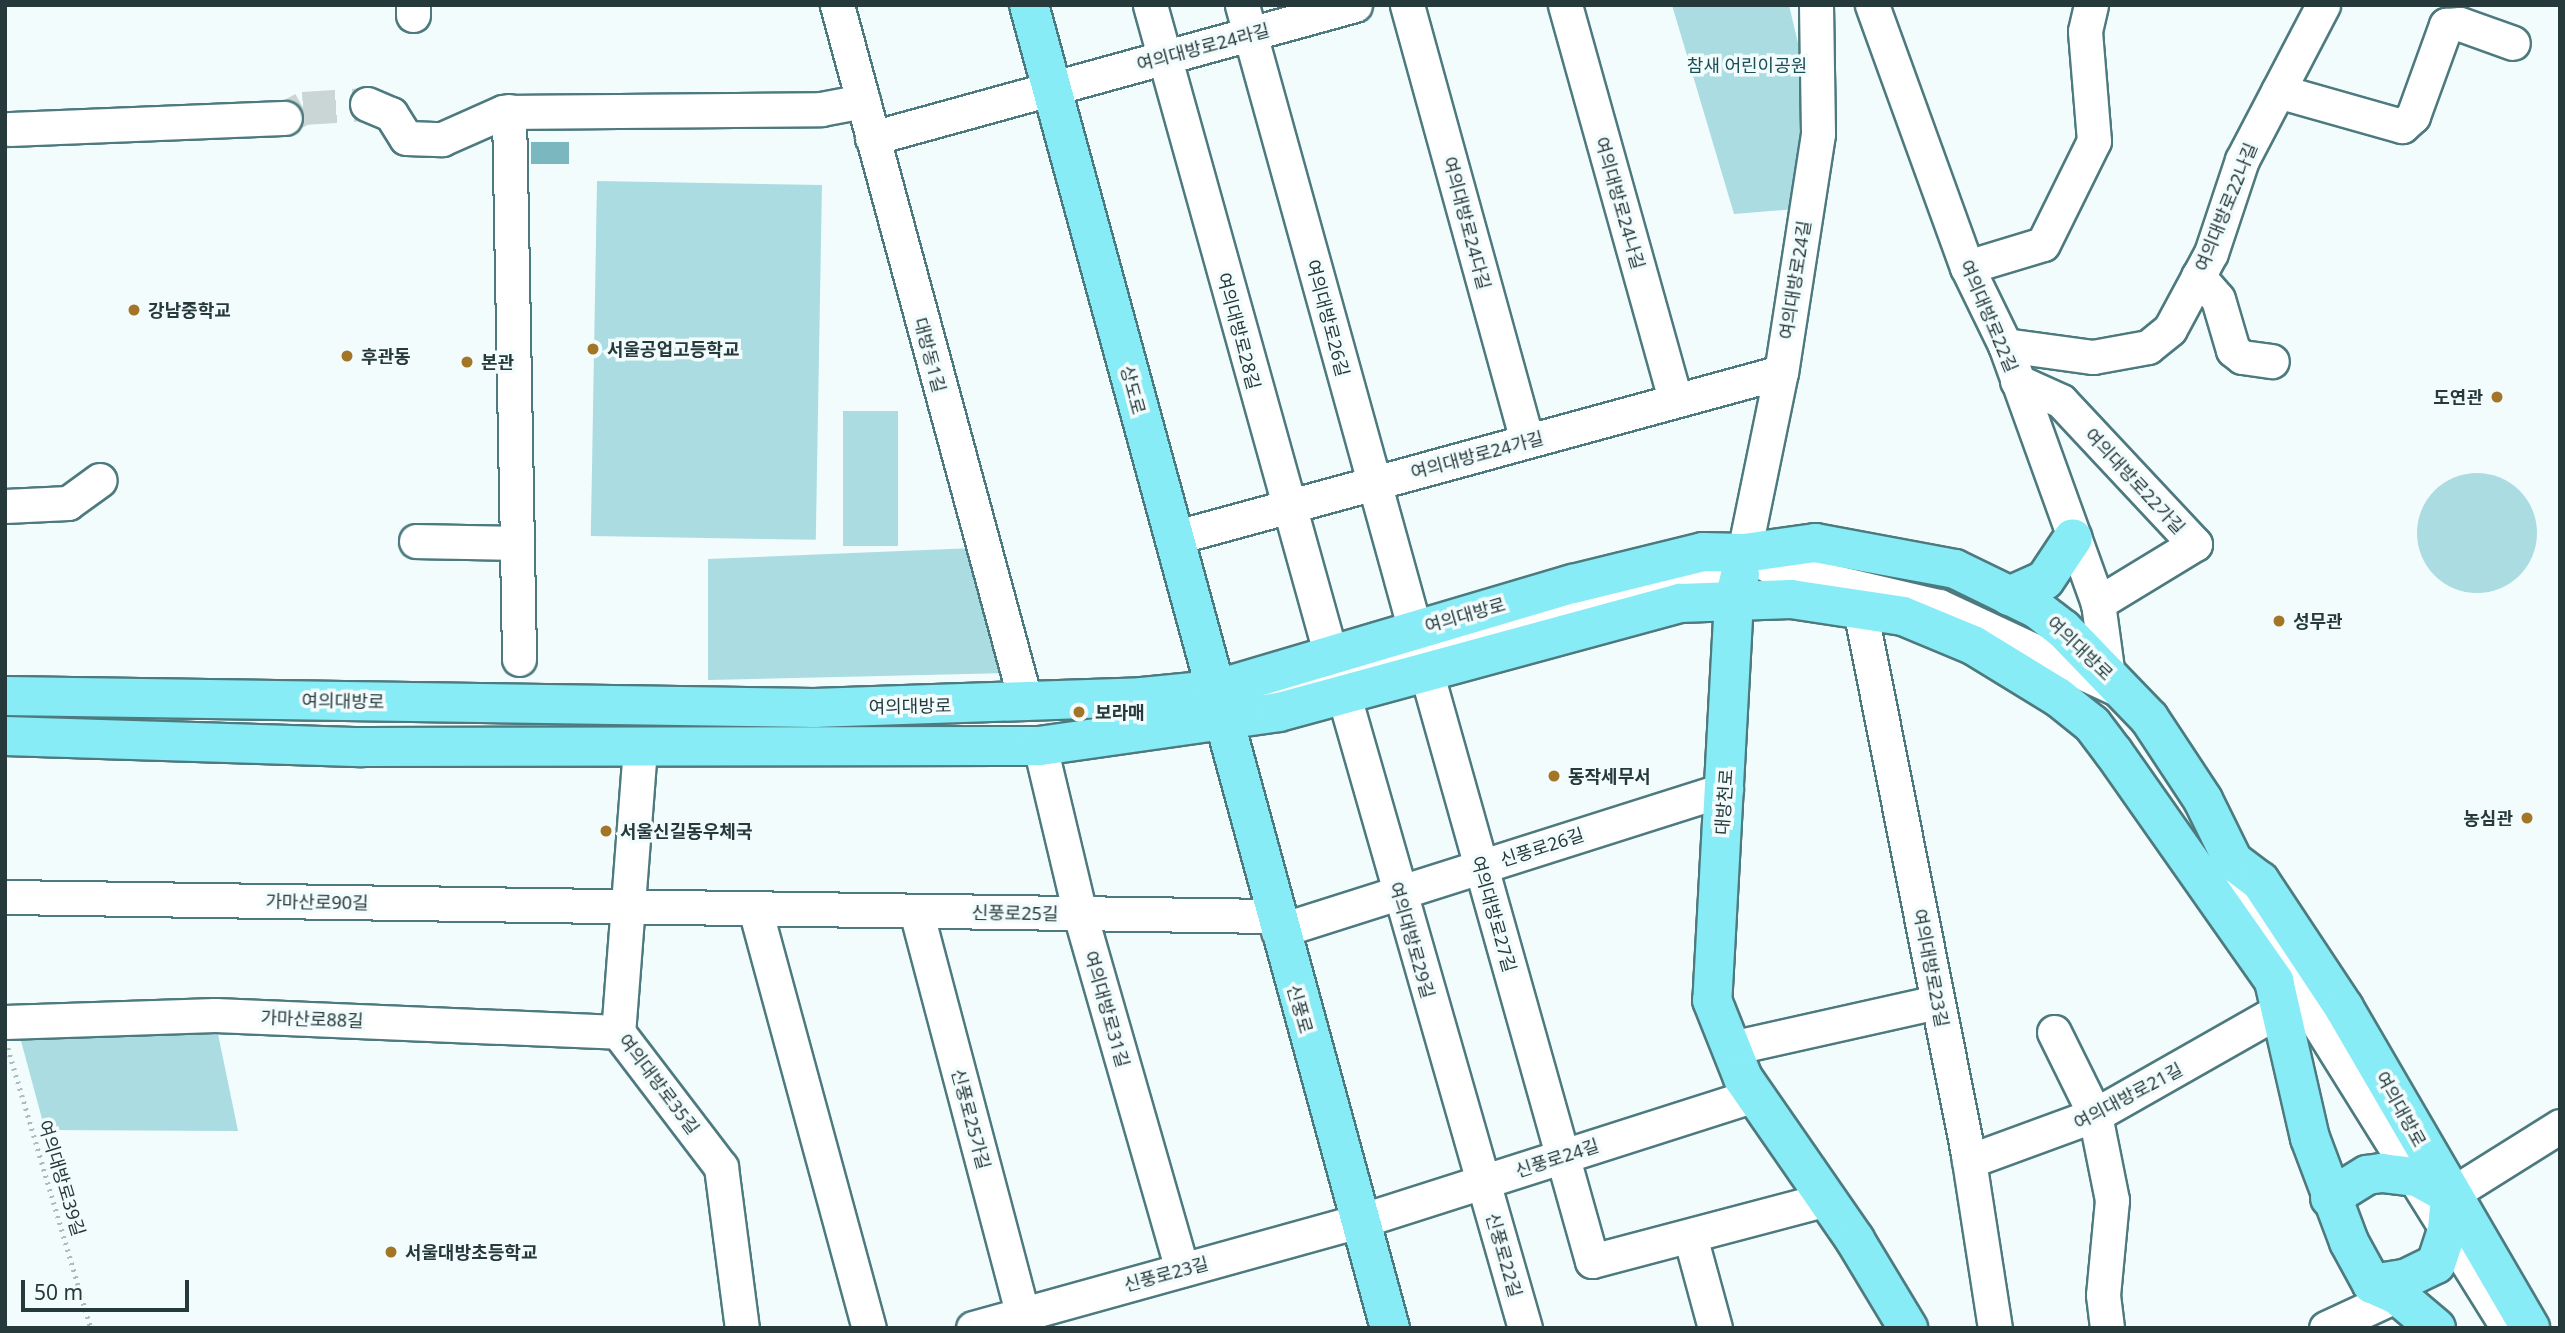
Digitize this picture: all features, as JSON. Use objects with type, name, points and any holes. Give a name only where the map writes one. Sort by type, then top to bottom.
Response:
[{"type":"main road","name":"상도로","points":[[1029,5],[1218,706]]},
{"type":"main road","points":[[2008,596],[2045,580],[2073,538]]},
{"type":"main road","name":"여의대방로","points":[[5,736],[362,747],[1040,746],[1218,706],[1331,656],[1669,558],[1703,552],[1744,553],[1790,543],[1840,544],[1955,569],[2037,609],[2114,680],[2149,718],[2203,800],[2234,862],[2260,881],[2344,1008],[2447,1224],[2530,1328]]},
{"type":"main road","name":"대방천로","points":[[1744,553],[1734,600],[1726,789],[1712,1000],[1731,1048],[1755,1095],[1827,1199],[1908,1328]]},
{"type":"main road","name":"여의대방로","points":[[12,693],[814,708],[1026,704],[1218,706],[1344,696],[1426,671],[1680,603],[1791,599],[1903,615],[1973,645],[2058,697],[2092,724],[2276,996],[2309,1138],[2330,1198],[2385,1290],[2435,1328]]},
{"type":"main road","name":"신풍로","points":[[1218,706],[1390,1328]]},
{"type":"main road","points":[[2330,1198],[2367,1175],[2408,1177],[2447,1224],[2436,1264],[2425,1272],[2385,1290]]},
{"type":"street","name":"대방동1길","points":[[837,5],[1026,704]]},
{"type":"street","name":"여의대방로28길","points":[[1150,5],[1331,656]]},
{"type":"street","name":"여의대방로24라길","points":[[1051,89],[1165,58],[1246,20],[1355,5]]},
{"type":"street","name":"여의대방로24다길","points":[[1407,5],[1527,441]]},
{"type":"street","name":"여의대방로24나길","points":[[1565,5],[1675,400]]},
{"type":"street","name":"여의대방로24길","points":[[1744,553],[1781,372],[1818,134],[1816,5]]},
{"type":"street","name":"여의대방로22길","points":[[1872,5],[1967,267],[2005,345],[2098,603],[2114,680]]},
{"type":"street","points":[[1967,267],[2043,244],[2094,141],[2085,32],[2091,5]]},
{"type":"street","name":"여의대방로22나길","points":[[2005,345],[2093,357],[2148,347],[2170,329],[2198,276],[2242,160],[2323,5]]},
{"type":"street","name":"여의대방로26길","points":[[1246,20],[1415,630]]},
{"type":"street","points":[[2278,92],[2402,126],[2413,116],[2446,25],[2460,24],[2513,43]]},
{"type":"street","points":[[872,138],[1051,89]]},
{"type":"street","points":[[367,104],[391,114],[406,138],[442,139],[509,111],[821,109],[863,101]]},
{"type":"street","points":[[509,111],[519,659]]},
{"type":"street","points":[[10,129],[285,118]]},
{"type":"street","points":[[2198,276],[2218,299],[2232,350],[2242,357],[2272,361]]},
{"type":"street","name":"여의대방로24가길","points":[[1173,538],[1781,372]]},
{"type":"street","name":"여의대방로22가길","points":[[2017,381],[2061,401],[2195,544],[2098,603]]},
{"type":"street","points":[[5,506],[68,503],[100,481]]},
{"type":"street","points":[[416,541],[517,543]]},
{"type":"street","points":[[1744,553],[1771,567],[1939,606],[2114,680]]},
{"type":"street","points":[[1218,706],[1639,592],[1701,582],[1712,583],[1734,600]]},
{"type":"street","name":"여의대방로23길","points":[[1860,608],[1969,1161],[1995,1328]]},
{"type":"street","name":"여의대방로27길","points":[[1426,671],[1562,1157]]},
{"type":"street","name":"여의대방로29길","points":[[1344,696],[1398,893],[1483,1182]]},
{"type":"street","name":"여의대방로31길","points":[[1040,746],[1080,914],[1182,1270]]},
{"type":"street","name":"여의대방로35길","points":[[640,748],[618,1032],[721,1167],[742,1328]]},
{"type":"street","name":"신풍로26길","points":[[1276,923],[1398,893],[1726,789]]},
{"type":"street","points":[[2234,862],[2238,895],[2408,1177]]},
{"type":"street","name":"가마산로90길","points":[[5,897],[628,907]]},
{"type":"street","name":"신풍로25길","points":[[628,907],[1080,914],[1276,923]]},
{"type":"street","points":[[755,909],[869,1328]]},
{"type":"street","name":"신풍로25가길","points":[[916,911],[1024,1321]]},
{"type":"street","points":[[2276,996],[2408,1177],[2447,1224],[2508,1328]]},
{"type":"street","name":"여의대방로21길","points":[[1969,1161],[2095,1115],[2276,996]]},
{"type":"street","points":[[1731,1048],[1937,1002]]},
{"type":"street","name":"가마산로88길","points":[[5,1022],[215,1015],[618,1032]]},
{"type":"street","points":[[2054,1032],[2095,1115],[2112,1200],[2102,1295],[2107,1328]]},
{"type":"street","name":"신풍로24길","points":[[1360,1221],[1755,1095]]},
{"type":"street","points":[[2447,1224],[2560,1126]]},
{"type":"street","points":[[1562,1157],[1592,1261],[1827,1199]]},
{"type":"street","name":"신풍로22길","points":[[1483,1182],[1525,1328]]},
{"type":"street","name":"신풍로23길","points":[[973,1328],[1024,1321],[1182,1270],[1360,1221]]},
{"type":"street","points":[[2447,1224],[2492,1328]]},
{"type":"street","points":[[1690,1236],[1715,1328]]},
{"type":"street","points":[[2326,1328],[2385,1290]]},
{"type":"path","name":"여의대방로39길","points":[[5,1037],[92,1328]]},
{"type":"green space","name":"참새 어린이공원","points":[[1672,5],[1789,5],[1801,56],[1806,112],[1796,209],[1734,214]]},
{"type":"green space","points":[[597,181],[822,185],[816,540],[591,536]]},
{"type":"green space","points":[[843,411],[898,411],[898,546],[843,546]]},
{"type":"green space","points":[[2477,473],[2500,477],[2520,490],[2533,510],[2537,533],[2533,556],[2520,576],[2500,589],[2477,593],[2454,589],[2434,576],[2421,556],[2417,533],[2421,510],[2434,490],[2454,477]]},
{"type":"green space","points":[[974,548],[1010,673],[708,680],[708,559]]},
{"type":"green space","points":[[17,1026],[217,1029],[238,1131],[45,1130]]},
{"type":"shaded area","points":[[531,142],[569,142],[569,164],[531,164]]},
{"type":"tunnel","points":[[285,118],[303,108],[367,104]]},
{"type":"place","name":"강남중학교","points":[[134,310]]},
{"type":"place","name":"서울공업고등학교","points":[[593,349]]},
{"type":"place","name":"후관동","points":[[347,356]]},
{"type":"place","name":"본관","points":[[467,362]]},
{"type":"place","name":"도연관","points":[[2497,397]]},
{"type":"place","name":"성무관","points":[[2279,621]]},
{"type":"place","name":"보라매","points":[[1079,712]]},
{"type":"place","name":"동작세무서","points":[[1554,776]]},
{"type":"place","name":"농심관","points":[[2527,818]]},
{"type":"place","name":"서울신길동우체국","points":[[606,831]]},
{"type":"place","name":"서울대방초등학교","points":[[391,1252]]}]
